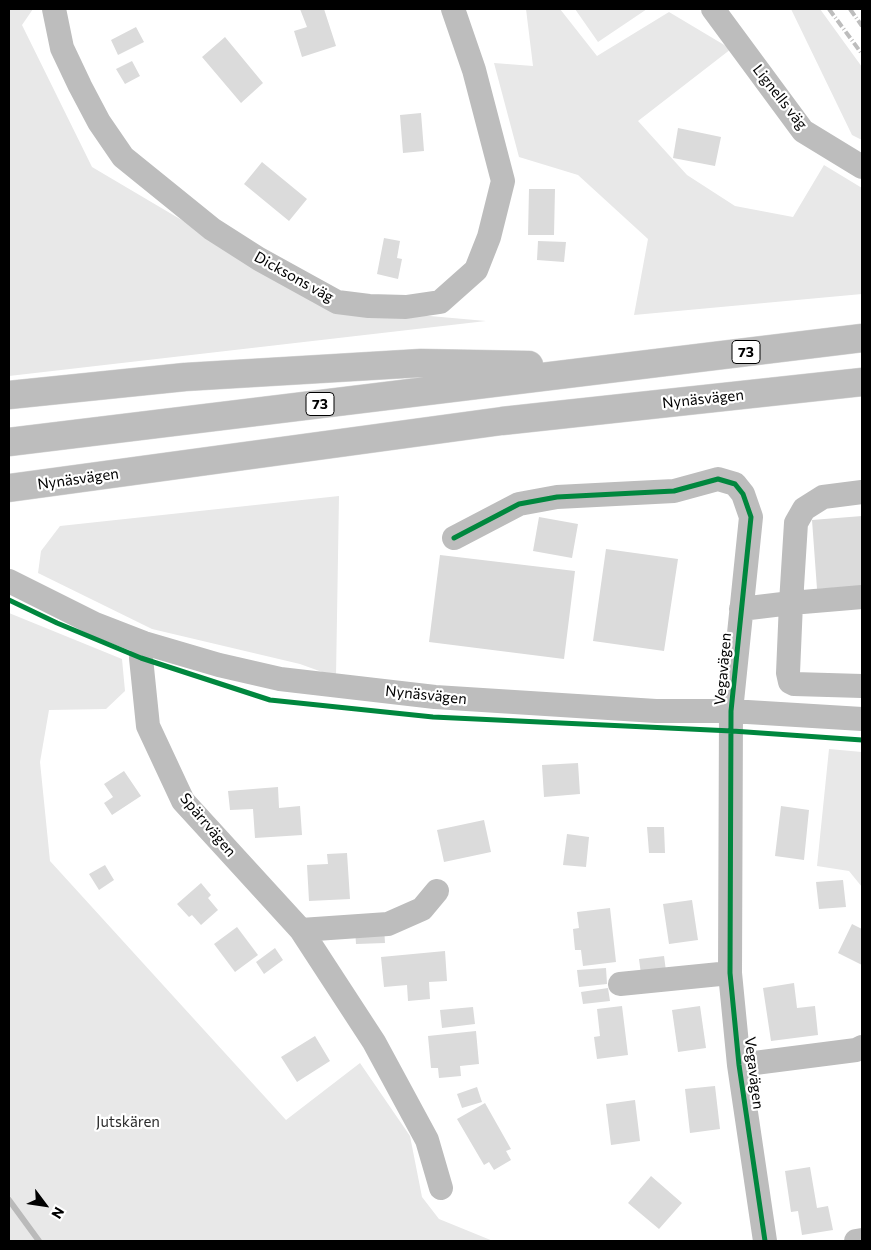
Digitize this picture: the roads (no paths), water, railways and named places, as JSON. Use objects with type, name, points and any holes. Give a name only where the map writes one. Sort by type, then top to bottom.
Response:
[{"type":"highway","name":"73","points":[[9,442],[862,338]]},
{"type":"highway","points":[[9,396],[185,377],[421,363],[630,366]]},
{"type":"highway","name":"Nynäsvägen","points":[[9,488],[502,420],[862,382]]},
{"type":"street","name":"Dicksons väg","points":[[54,9],[62,48],[99,122],[124,157],[212,230],[259,259],[337,302],[369,306],[406,307],[440,302],[476,270],[489,237],[503,180],[474,70],[453,9]]},
{"type":"street","name":"Lignells väg","points":[[713,9],[803,131],[862,167]]},
{"type":"street","name":"Vegavägen","points":[[454,538],[519,504],[557,497],[674,491],[718,479],[735,484],[743,494],[751,517],[731,712],[730,973],[739,1065],[765,1241]]},
{"type":"street","points":[[862,492],[823,497],[804,509],[796,523],[788,673],[790,682],[862,686]]},
{"type":"street","name":"Nynäsvägen","points":[[9,581],[95,624],[144,644],[219,665],[280,679],[435,697],[656,711],[731,712],[862,719]]},
{"type":"street","points":[[741,610],[862,596]]},
{"type":"street","name":"Spärrvägen","points":[[144,644],[141,658],[148,726],[183,801],[301,930],[374,1042],[423,1131],[441,1188]]},
{"type":"street","points":[[301,930],[388,924],[422,909],[437,891]]},
{"type":"street","points":[[620,984],[730,973]]},
{"type":"street","name":"Vegavägen","points":[[739,1065],[856,1050],[862,1046]]},
{"type":"street","points":[[856,1241],[862,1240]]},
{"type":"waterway","points":[[9,1200],[39,1241]]},
{"type":"railway","points":[[829,9],[862,54]]},
{"type":"railway","points":[[850,9],[862,26]]},
{"type":"park label","name":"Jutskären","points":[[128,1122]]}]
